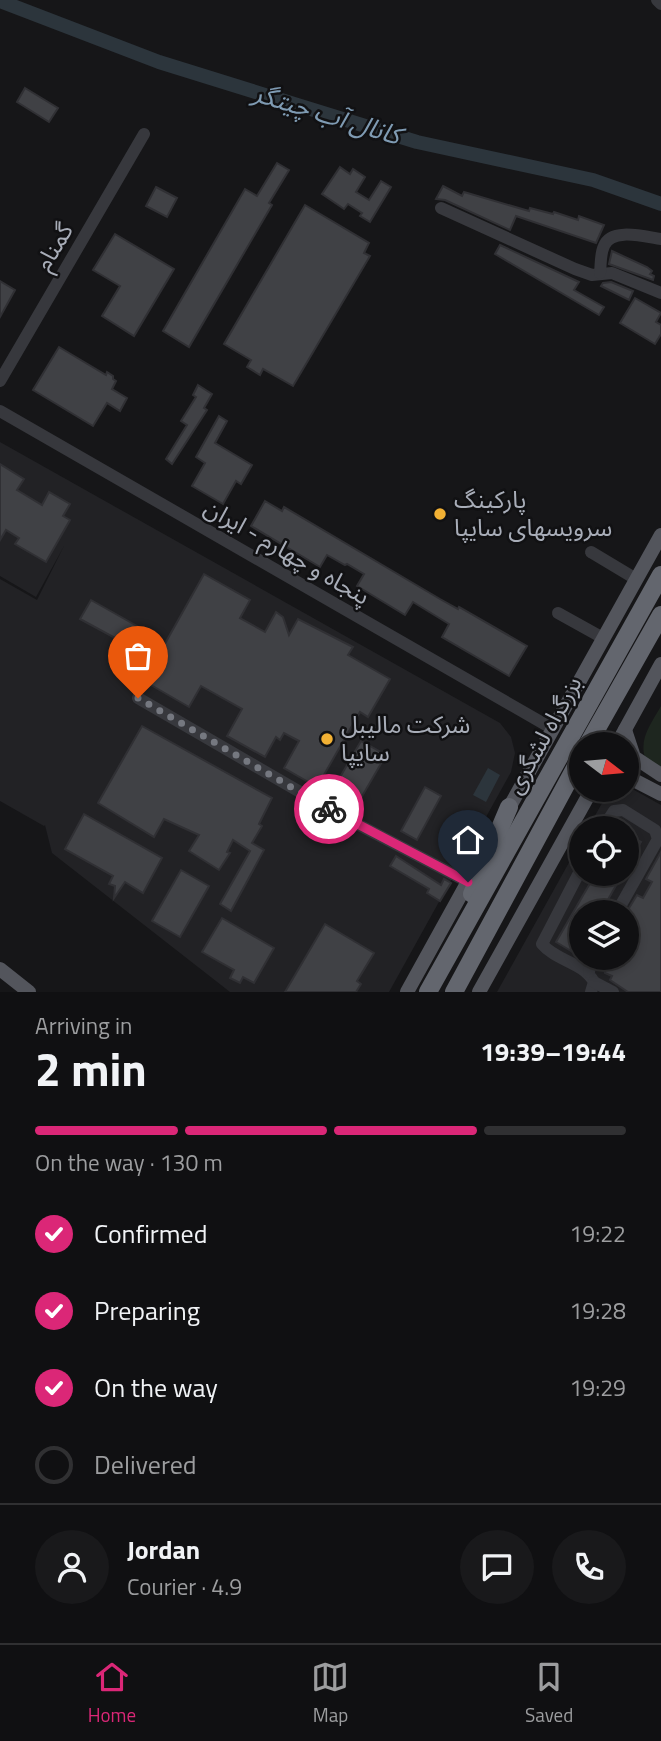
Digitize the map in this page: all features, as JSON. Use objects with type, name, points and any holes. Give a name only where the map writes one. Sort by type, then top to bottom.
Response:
[{"type":"highway","name":"بزرگراه لشگری","points":[[428,992],[661,575]]},
{"type":"highway","name":"بزرگراه لشگری","points":[[595,732],[661,615]]},
{"type":"highway","name":"بزرگراه لشگری","points":[[454,992],[569,779]]},
{"type":"highway","points":[[448,957],[492,843],[509,807]]},
{"type":"main road","points":[[407,992],[661,535]]},
{"type":"main road","points":[[624,732],[661,664]]},
{"type":"main road","points":[[639,761],[661,775]]},
{"type":"main road","points":[[639,783],[661,794]]},
{"type":"main road","points":[[479,992],[585,802]]},
{"type":"main road","points":[[0,969],[29,992]]},
{"type":"street","points":[[657,0],[661,4]]},
{"type":"street","name":"گمنام","points":[[0,382],[144,134]]},
{"type":"street","points":[[441,208],[575,269],[592,275],[612,273],[661,293]]},
{"type":"street","points":[[600,273],[602,250],[607,240],[617,235],[661,239]]},
{"type":"street","name":"پنجاه و چهارم - ایران","points":[[0,411],[553,729]]},
{"type":"street","points":[[591,552],[636,579]]},
{"type":"street","points":[[558,613],[603,638]]},
{"type":"street","points":[[138,698],[338,814],[468,882]]},
{"type":"street","points":[[611,816],[614,811],[623,810],[633,816]]},
{"type":"street","points":[[639,820],[655,830],[658,839],[639,873]]},
{"type":"street","points":[[572,886],[541,944],[591,982],[613,992]]},
{"type":"shaded area","points":[[0,442],[500,723],[511,737],[515,753],[511,772],[389,992],[230,992],[52,853],[45,825],[0,801],[0,579],[37,600],[64,546],[36,597],[0,576]]},
{"type":"shaded area","points":[[661,706],[661,768],[645,758],[644,744],[647,731]]},
{"type":"shaded area","points":[[488,768],[500,775],[486,802],[473,795]]},
{"type":"shaded area","points":[[639,793],[661,805],[661,992],[497,992],[569,863],[569,886],[639,886],[639,816],[595,816],[603,802],[639,802]]},
{"type":"building","points":[[25,88],[58,108],[49,122],[17,102]]},
{"type":"building","points":[[277,163],[289,170],[269,203],[272,205],[189,347],[163,331],[245,189],[257,196]]},
{"type":"building","points":[[340,167],[350,174],[353,169],[365,177],[356,192],[369,200],[381,181],[391,187],[370,222],[348,204],[344,209],[322,194]]},
{"type":"building","points":[[443,186],[462,196],[464,192],[529,211],[530,208],[553,214],[554,212],[578,220],[579,216],[604,225],[596,243],[516,216],[510,230],[445,200],[436,199]]},
{"type":"building","points":[[156,187],[177,198],[167,217],[146,206]]},
{"type":"building","points":[[305,205],[369,243],[364,253],[370,256],[293,386],[263,369],[260,375],[247,367],[251,360],[224,344]]},
{"type":"building","points":[[115,234],[174,269],[134,336],[102,316],[120,286],[93,270]]},
{"type":"building","points":[[500,245],[579,282],[574,290],[604,307],[599,315],[495,254]]},
{"type":"building","points":[[612,251],[647,267],[652,271],[650,274],[654,276],[653,280],[609,264]]},
{"type":"building","points":[[0,281],[15,290],[0,317]]},
{"type":"building","points":[[611,282],[633,291],[629,300],[601,286]]},
{"type":"building","points":[[635,298],[661,313],[656,322],[661,325],[661,334],[655,344],[620,323]]},
{"type":"building","points":[[59,347],[106,375],[107,372],[113,376],[116,381],[112,389],[127,398],[120,411],[107,403],[93,426],[33,390]]},
{"type":"building","points":[[198,385],[212,394],[204,408],[207,410],[172,464],[166,459],[187,425],[181,421],[196,397],[193,395]]},
{"type":"building","points":[[219,416],[227,421],[215,443],[252,465],[241,484],[236,481],[223,504],[192,486],[205,463],[196,457]]},
{"type":"building","points":[[0,464],[24,479],[17,490],[42,505],[49,492],[70,504],[63,516],[70,520],[46,562],[15,544],[19,538],[6,530],[0,540]]},
{"type":"building","points":[[265,501],[282,511],[284,507],[440,599],[527,646],[509,676],[442,637],[449,624],[413,602],[405,615],[357,586],[364,574],[347,564],[327,555],[320,567],[251,526]]},
{"type":"building","points":[[204,574],[250,600],[240,618],[265,632],[276,612],[283,617],[289,635],[298,619],[353,647],[348,655],[390,679],[368,717],[360,712],[317,787],[284,768],[299,741],[284,733],[280,740],[276,737],[265,757],[227,736],[242,709],[201,686],[189,707],[144,681]]},
{"type":"building","points":[[91,600],[137,626],[126,644],[80,619]]},
{"type":"building","points":[[142,726],[272,798],[259,824],[262,826],[252,843],[264,850],[231,911],[220,904],[250,851],[233,840],[227,852],[230,853],[219,870],[189,851],[199,835],[164,819],[154,837],[98,803]]},
{"type":"building","points":[[361,741],[386,755],[357,805],[332,791]]},
{"type":"building","points":[[425,787],[441,796],[417,840],[401,831]]},
{"type":"building","points":[[84,814],[162,858],[143,893],[125,882],[114,898],[115,886],[109,884],[113,876],[65,849]]},
{"type":"building","points":[[661,852],[661,992],[628,992],[610,980],[612,976],[604,970],[639,970],[639,900],[634,900],[637,895],[643,898],[652,882],[646,879]]},
{"type":"building","points":[[396,856],[441,885],[444,879],[451,883],[440,901],[427,893],[429,889],[390,866]]},
{"type":"building","points":[[181,870],[209,886],[180,937],[152,921]]},
{"type":"building","points":[[588,886],[616,886],[608,900],[580,900]]},
{"type":"building","points":[[222,918],[274,948],[254,983],[243,977],[240,983],[230,978],[234,970],[202,952]]},
{"type":"building","points":[[569,920],[569,950],[556,942]]},
{"type":"building","points":[[325,924],[374,953],[357,981],[361,984],[356,992],[285,992]]},
{"type":"waterway","name":"کانال آب چیتگر","points":[[0,1],[159,62],[417,142],[593,180],[661,204]]},
{"type":"way so far","points":[[138,698],[329,809]]},
{"type":"place","name":"پارکینگ سرویسهای سایپا","points":[[440,514]]},
{"type":"place","name":"شرکت مالیبل سایپا","points":[[327,739]]},
{"type":"route","points":[[329,809],[468,882]]}]
